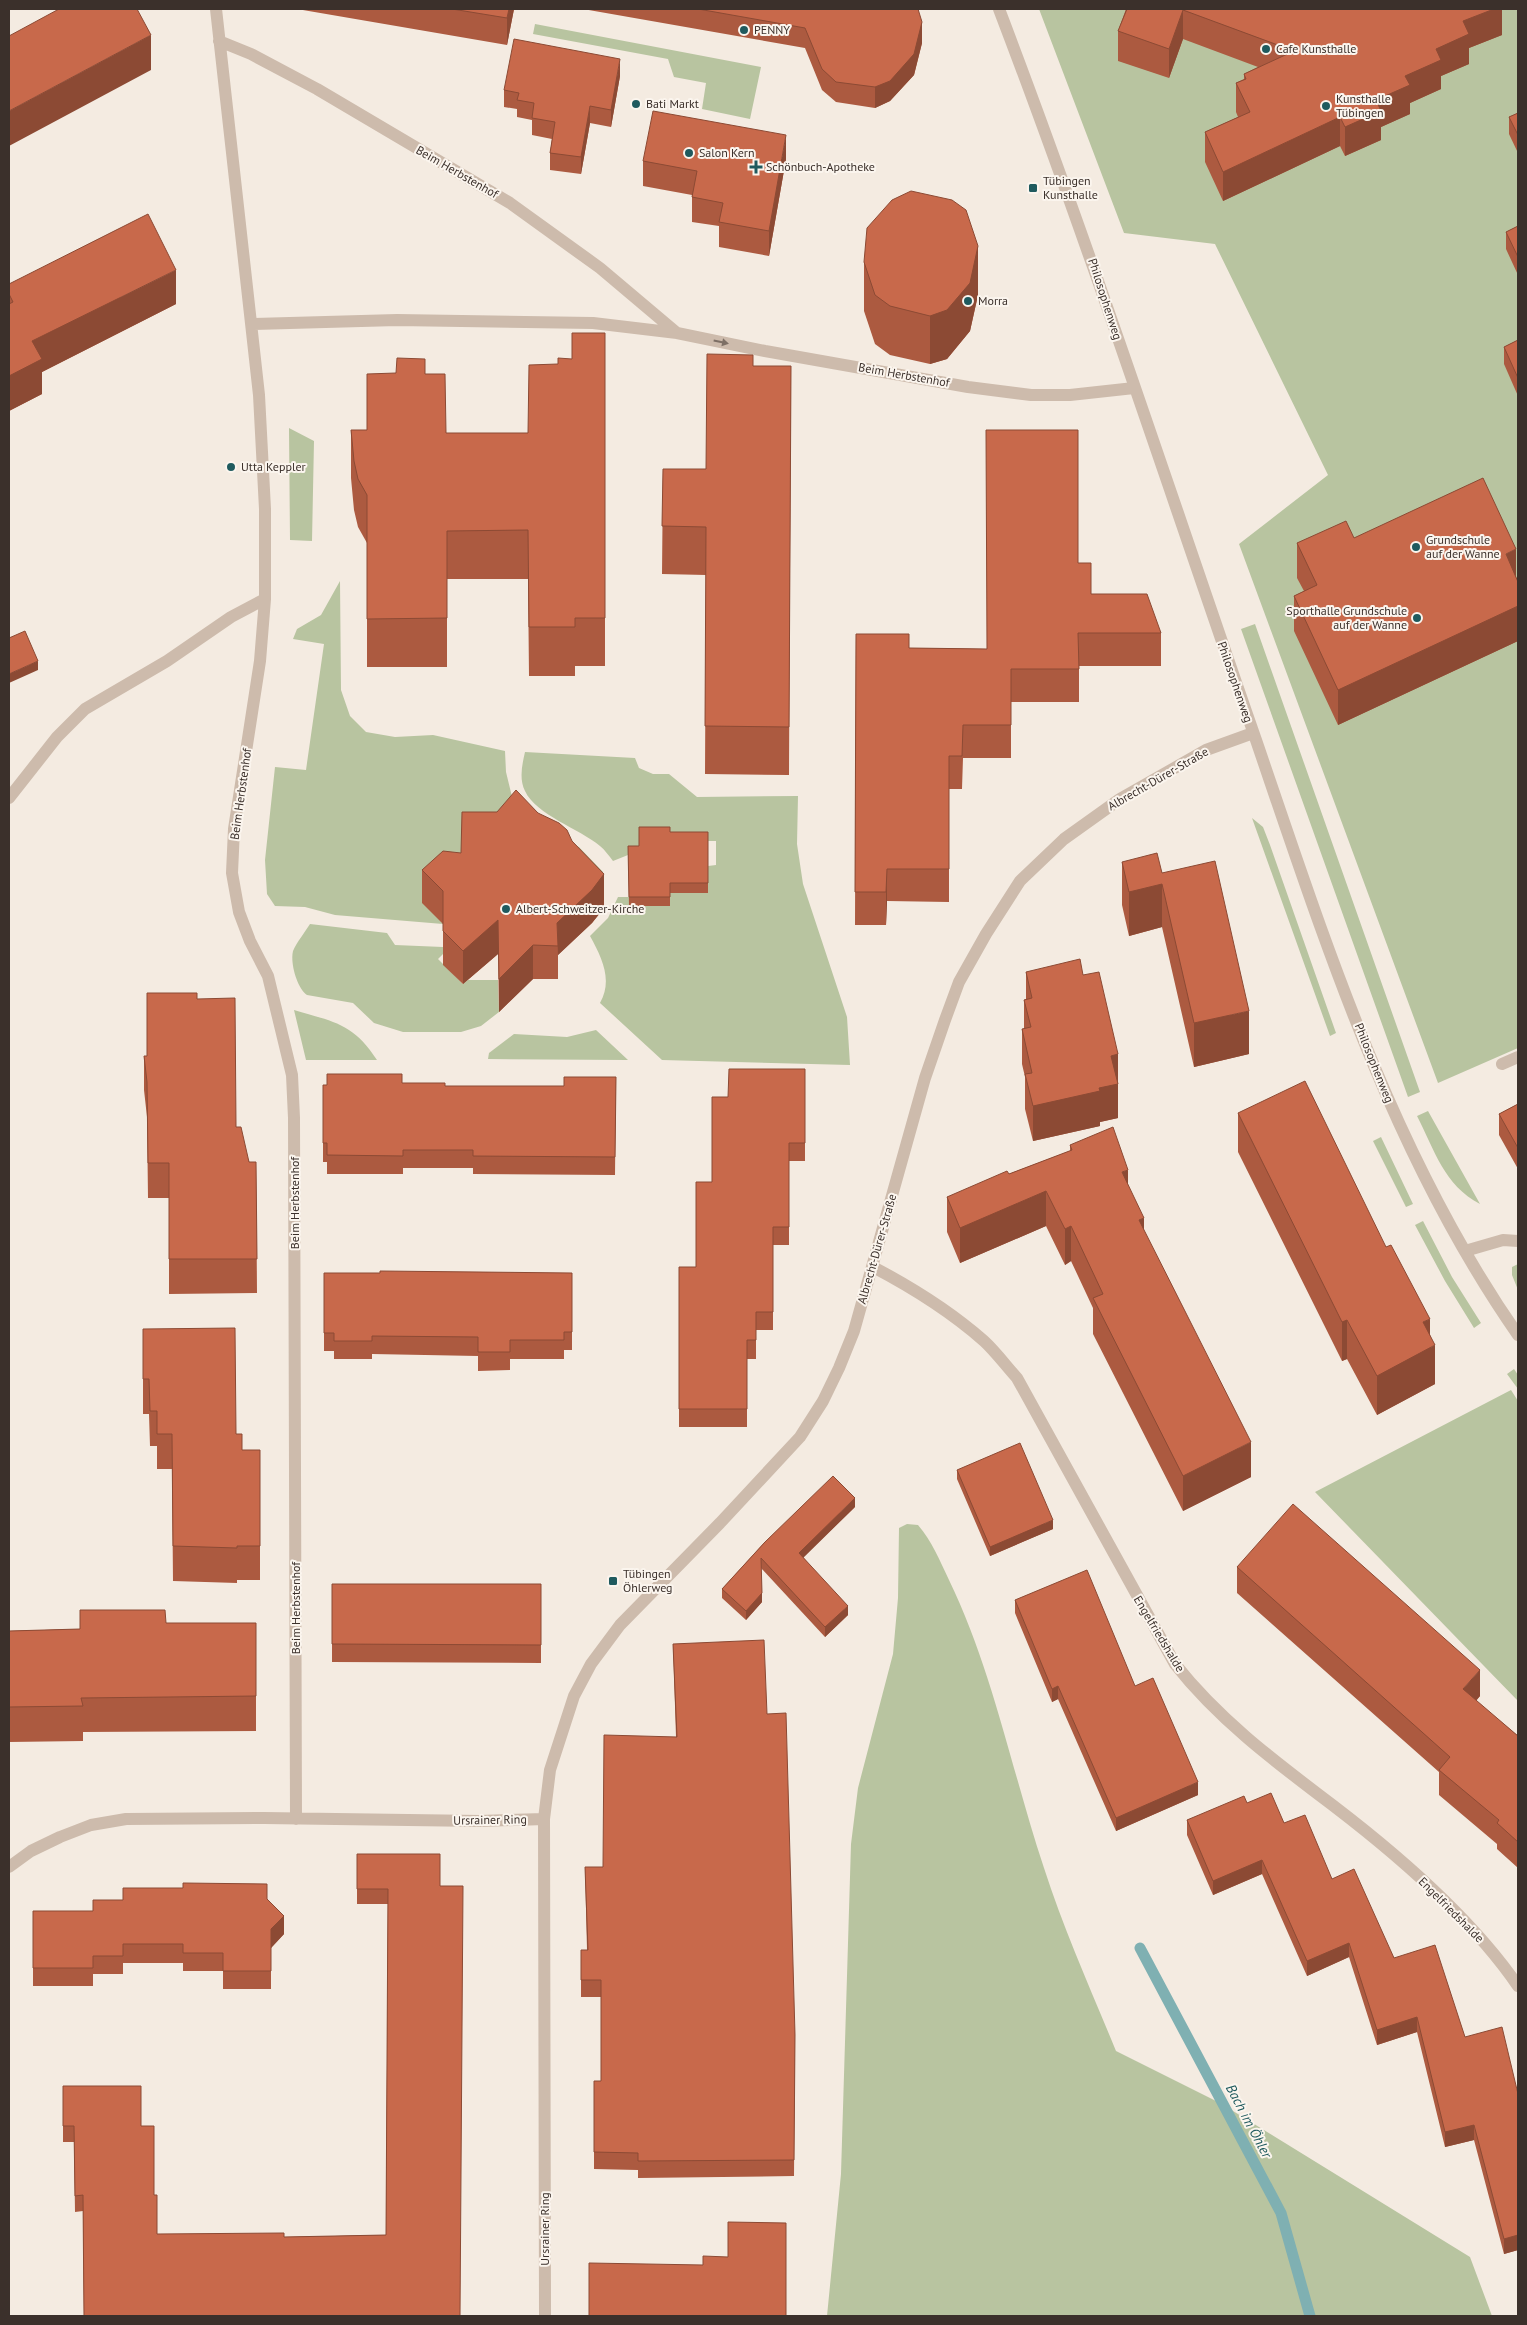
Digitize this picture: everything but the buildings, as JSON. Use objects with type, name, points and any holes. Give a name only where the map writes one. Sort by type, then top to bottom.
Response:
[{"type":"street","name":"Beim Herbstenhof","points":[[216,9],[252,324],[259,395],[265,500],[265,599],[260,661],[234,829],[232,873],[239,912],[250,940],[268,976],[292,1075],[294,1118],[296,1819]]},
{"type":"street","name":"Philosophenweg","points":[[999,9],[1019,58],[1092,260],[1253,733],[1339,975],[1394,1113],[1433,1195],[1494,1301],[1518,1335]]},
{"type":"street","name":"Beim Herbstenhof","points":[[219,41],[251,54],[308,84],[510,203],[607,273],[676,332]]},
{"type":"street","name":"Beim Herbstenhof","points":[[252,324],[510,320],[593,323],[676,332],[765,351],[968,387],[1031,395],[1078,395],[1134,388]]},
{"type":"street","points":[[9,798],[57,738],[85,709],[160,666],[231,617],[265,599]]},
{"type":"street","name":"Albrecht-Dürer-Straße","points":[[544,1819],[550,1770],[574,1696],[591,1664],[620,1625],[720,1523],[800,1436],[823,1401],[839,1368],[873,1267],[925,1078],[959,982],[986,934],[1020,881],[1064,839],[1120,799],[1206,750],[1253,733]]},
{"type":"street","points":[[1502,1064],[1518,1057]]},
{"type":"street","points":[[1464,1251],[1503,1240],[1518,1240]]},
{"type":"street","name":"Engelfriedshalde","points":[[873,1267],[914,1289],[942,1308],[984,1342],[1017,1378],[1170,1656],[1198,1693],[1234,1728],[1387,1848],[1451,1909],[1504,1965],[1518,1986]]},
{"type":"street","name":"Ursrainer Ring","points":[[9,1867],[31,1851],[68,1834],[90,1825],[126,1819],[544,1819],[545,2316]]},
{"type":"green space","name":"Grundschule auf der Wanne","points":[[1039,9],[1518,9],[1518,1048],[1438,1083],[1239,544],[1328,475],[1215,244],[1124,233]]},
{"type":"green space","points":[[535,24],[761,67],[750,119],[702,109],[706,83],[674,77],[668,59],[533,34]]},
{"type":"green space","points":[[289,428],[314,441],[312,541],[290,540]]},
{"type":"green space","points":[[340,581],[341,690],[350,716],[366,732],[395,737],[433,735],[505,751],[506,772],[515,809],[541,831],[579,847],[603,872],[603,890],[461,870],[443,924],[335,915],[305,907],[275,906],[267,894],[265,860],[275,767],[306,770],[324,644],[293,639],[297,629],[321,615]]},
{"type":"green space","points":[[1255,624],[1420,1092],[1408,1097],[1241,629]]},
{"type":"green space","points":[[525,752],[635,758],[639,768],[653,774],[669,774],[697,797],[798,796],[797,844],[803,884],[847,1017],[850,1065],[662,1060],[600,1003],[606,986],[606,977],[602,961],[590,936],[608,918],[618,897],[645,897],[670,906],[670,888],[708,893],[708,866],[716,865],[716,841],[670,841],[639,836],[639,855],[628,855],[613,861],[600,846],[548,814],[531,800],[522,782]]},
{"type":"green space","points":[[1252,818],[1263,827],[1270,845],[1336,1033],[1330,1036]]},
{"type":"green space","points":[[310,924],[387,933],[395,945],[443,947],[443,954],[438,959],[463,984],[468,980],[498,980],[499,1012],[481,1026],[461,1032],[403,1032],[374,1023],[353,1003],[307,995],[303,992],[297,981],[292,956],[293,951]]},
{"type":"green space","points":[[294,1010],[332,1021],[351,1031],[360,1038],[377,1060],[306,1060]]},
{"type":"green space","points":[[596,1030],[628,1060],[488,1059],[489,1053],[514,1034],[567,1037]]},
{"type":"green space","points":[[1428,1111],[1480,1204],[1468,1196],[1449,1177],[1435,1154],[1417,1116]]},
{"type":"green space","points":[[1381,1137],[1413,1204],[1406,1207],[1373,1141]]},
{"type":"green space","points":[[1423,1221],[1452,1277],[1481,1323],[1474,1328],[1445,1281],[1415,1225]]},
{"type":"green space","points":[[1518,1264],[1518,1290],[1512,1275],[1512,1267]]},
{"type":"green space","points":[[1514,1369],[1518,1375],[1518,1389],[1507,1374]]},
{"type":"green space","points":[[1511,1390],[1518,1401],[1518,1701],[1315,1492]]},
{"type":"green space","points":[[907,1524],[918,1525],[939,1558],[978,1650],[1052,1891],[1116,2051],[1220,2103],[1470,2257],[1492,2316],[827,2316],[841,2174],[851,1844],[858,1788],[893,1654],[898,1598],[899,1528]]},
{"type":"waterway","name":"Bach im Öhler","points":[[1140,1948],[1281,2213],[1310,2316]]},
{"type":"place","name":"PENNY","points":[[744,30]]},
{"type":"place","name":"Cafe Kunsthalle","points":[[1266,49]]},
{"type":"place","name":"Bati Markt","points":[[636,104]]},
{"type":"place","name":"Kunsthalle Tübingen","points":[[1326,106]]},
{"type":"place","name":"Salon Kern","points":[[689,153]]},
{"type":"place","name":"Schönbuch-Apotheke","points":[[756,167]]},
{"type":"place","name":"Tübingen Kunsthalle","points":[[1033,188]]},
{"type":"place","name":"Morra","points":[[968,301]]},
{"type":"place","name":"Utta Keppler","points":[[231,467]]},
{"type":"place","name":"Grundschule auf der Wanne","points":[[1416,547]]},
{"type":"place","name":"Sporthalle Grundschule auf der Wanne","points":[[1417,618]]},
{"type":"place","name":"Albert-Schweitzer-Kirche","points":[[506,909]]},
{"type":"place","name":"Tübingen Öhlerweg","points":[[613,1581]]}]
